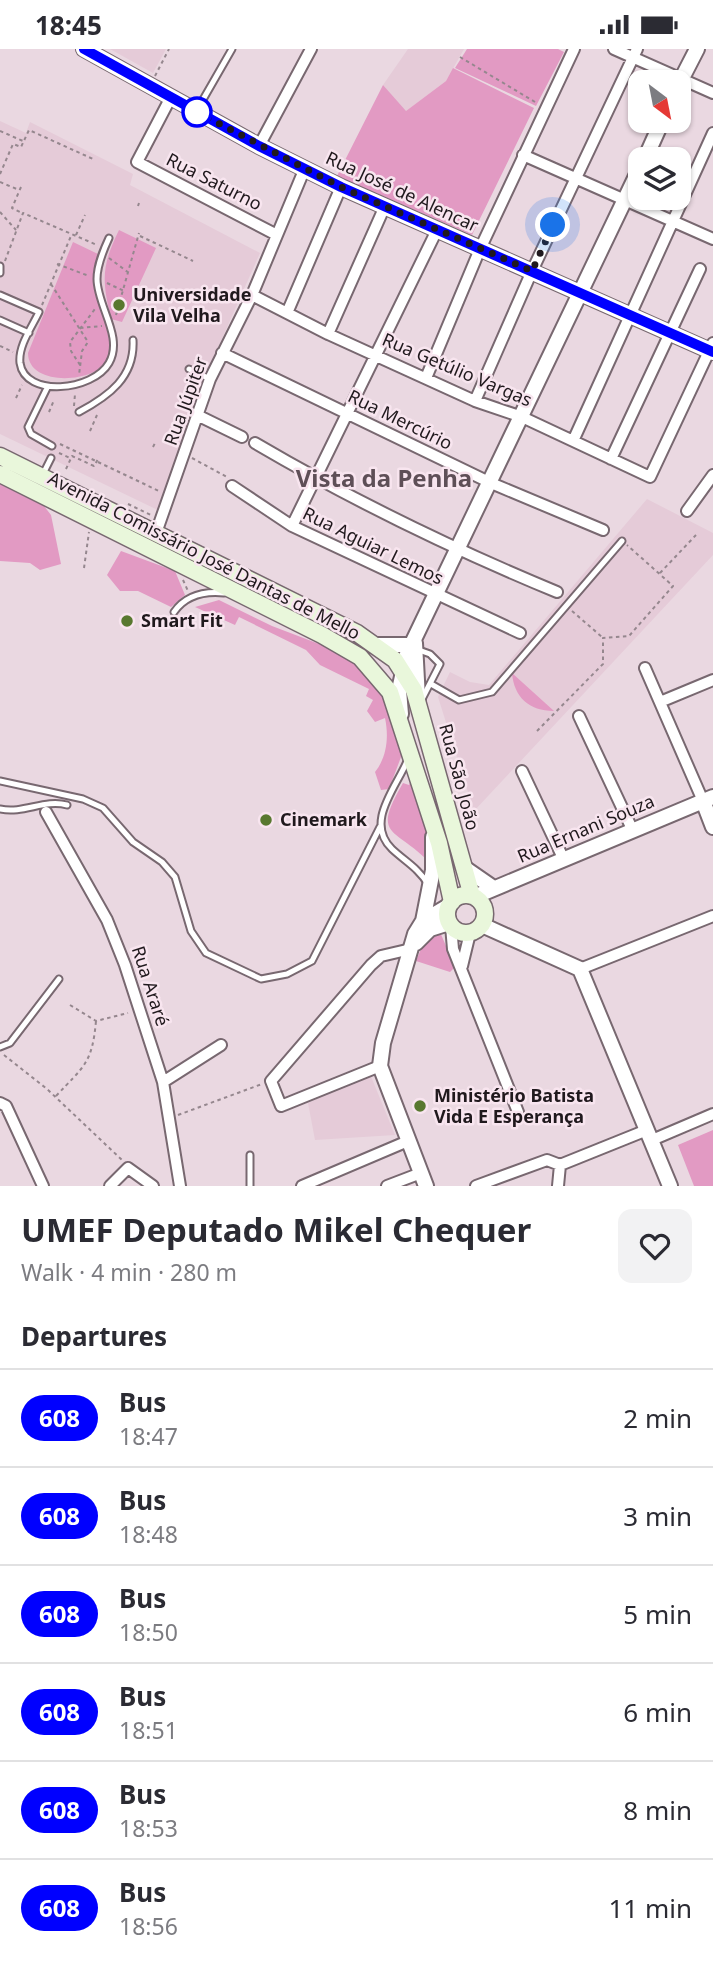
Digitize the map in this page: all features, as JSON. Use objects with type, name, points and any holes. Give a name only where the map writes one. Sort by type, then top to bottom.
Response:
[{"type":"main road","name":"Avenida Comissário José Dantas de Mello","points":[[0,456],[375,645],[403,670]]},
{"type":"main road","name":"Avenida Comissário José Dantas de Mello","points":[[0,474],[255,601],[360,657],[384,683],[401,719]]},
{"type":"main road","name":"Rua São João","points":[[403,670],[419,702],[473,897]]},
{"type":"main road","name":"Rua São João","points":[[401,719],[433,825],[451,904]]},
{"type":"main road","points":[[461,896],[473,897],[484,907],[485,919],[476,929],[459,932],[450,924],[451,904],[461,896]]},
{"type":"street","name":"Rua José de Alencar","points":[[84,49],[259,146],[341,187],[671,333],[712,348]]},
{"type":"street","points":[[259,146],[311,49]]},
{"type":"street","points":[[426,378],[480,249],[574,49]]},
{"type":"street","points":[[614,49],[635,53],[662,70]]},
{"type":"street","points":[[686,70],[697,49]]},
{"type":"street","points":[[475,401],[532,271],[635,53]]},
{"type":"street","points":[[691,85],[713,93]]},
{"type":"street","name":"Rua Saturno","points":[[171,97],[137,162],[275,234]]},
{"type":"street","points":[[573,441],[671,220],[713,133]]},
{"type":"street","points":[[523,155],[712,237]]},
{"type":"street","name":"Rua Júpiter","points":[[156,533],[210,379],[252,295],[275,234],[305,168]]},
{"type":"street","points":[[287,313],[341,187]]},
{"type":"street","points":[[401,719],[399,690],[403,670],[414,644],[628,196]]},
{"type":"street","points":[[328,334],[385,206]]},
{"type":"street","points":[[292,526],[317,480],[346,414],[437,230]]},
{"type":"street","points":[[611,459],[701,269]]},
{"type":"street","name":"Rua Getúlio Vargas","points":[[252,295],[328,334],[475,401],[522,417],[650,477],[712,348]]},
{"type":"street","name":"Rua Mercúrio","points":[[222,353],[491,483],[603,530]]},
{"type":"street","points":[[197,415],[242,437]]},
{"type":"street","points":[[255,443],[317,480],[458,551],[556,592]]},
{"type":"street","points":[[0,465],[29,478],[45,480]]},
{"type":"street","points":[[687,511],[713,475]]},
{"type":"street","name":"Rua Aguiar Lemos","points":[[232,487],[292,526],[435,596],[520,633]]},
{"type":"street","points":[[375,645],[414,644]]},
{"type":"street","points":[[414,644],[419,702]]},
{"type":"street","points":[[645,668],[708,799],[713,827]]},
{"type":"street","points":[[660,702],[713,680]]},
{"type":"street","points":[[579,716],[633,831]]},
{"type":"street","points":[[522,771],[564,860]]},
{"type":"street","name":"Rua Ernani Souza","points":[[473,897],[708,799]]},
{"type":"street","name":"Rua Araré","points":[[46,812],[107,920],[163,1082],[180,1186]]},
{"type":"street","points":[[387,1186],[423,1180],[380,1066],[383,1043],[411,949],[423,921],[430,888],[433,825]]},
{"type":"street","points":[[466,869],[492,887]]},
{"type":"street","points":[[423,921],[451,904]]},
{"type":"street","points":[[462,969],[476,929],[580,969],[713,916]]},
{"type":"street","points":[[380,1066],[281,1106],[271,1081],[381,956],[411,949],[429,929],[450,924],[453,949],[518,1112]]},
{"type":"street","points":[[580,969],[670,1186]]},
{"type":"street","points":[[163,1082],[221,1045]]},
{"type":"street","points":[[0,1103],[6,1106],[43,1186]]},
{"type":"street","points":[[476,1186],[547,1160],[560,1165],[713,1114]]},
{"type":"street","points":[[302,1186],[408,1141]]},
{"type":"street","points":[[558,1186],[560,1165]]},
{"type":"street","points":[[110,1186],[128,1168],[153,1186]]},
{"type":"lane","points":[[196,111],[232,49]]},
{"type":"lane","points":[[0,295],[38,312],[20,356],[22,369],[27,375],[48,386],[76,386],[90,381],[108,366],[114,349],[97,279],[103,251],[109,238]]},
{"type":"lane","points":[[0,320],[29,333]]},
{"type":"lane","points":[[76,410],[119,385],[131,365],[133,340]]},
{"type":"lane","points":[[189,369],[210,379]]},
{"type":"lane","points":[[48,386],[28,431],[54,444]]},
{"type":"lane","points":[[45,480],[51,458]]},
{"type":"lane","points":[[431,684],[459,700],[492,692],[622,541]]},
{"type":"lane","points":[[174,612],[187,598],[208,592],[226,593],[255,601]]},
{"type":"lane","points":[[414,644],[439,662],[431,684],[419,702]]},
{"type":"lane","points":[[0,781],[83,799],[103,808],[133,842],[162,862],[175,877],[191,931],[206,953],[261,979],[287,974],[312,961],[380,827],[385,805],[411,753]]},
{"type":"lane","points":[[0,809],[26,810],[52,801],[67,805]]},
{"type":"lane","points":[[380,827],[388,845],[418,869],[430,888]]},
{"type":"lane","points":[[1,1047],[10,1043],[59,979]]},
{"type":"lane","points":[[250,1155],[250,1186]]},
{"type":"path","points":[[157,71],[169,49]]},
{"type":"path","points":[[460,57],[545,109]]},
{"type":"path","points":[[0,174],[13,143],[22,147],[29,130],[93,159]]},
{"type":"path","points":[[0,131],[24,142]]},
{"type":"path","points":[[0,182],[20,188],[12,208],[76,236],[103,251],[129,272]]},
{"type":"path","points":[[0,212],[17,230]]},
{"type":"path","points":[[1,269],[23,213]]},
{"type":"path","points":[[76,236],[85,215]]},
{"type":"path","points":[[38,312],[72,234]]},
{"type":"path","points":[[79,328],[109,325],[114,320],[125,292],[139,234],[193,261]]},
{"type":"path","points":[[58,265],[125,292]]},
{"type":"path","points":[[51,284],[88,342],[82,351],[78,375]]},
{"type":"path","points":[[80,366],[69,347],[79,328],[102,301]]},
{"type":"path","points":[[0,346],[20,356]]},
{"type":"path","points":[[16,398],[22,386]]},
{"type":"path","points":[[76,386],[76,410]]},
{"type":"path","points":[[49,412],[54,400]]},
{"type":"path","points":[[90,431],[97,415]]},
{"type":"path","points":[[153,447],[156,441]]},
{"type":"path","points":[[54,444],[93,459],[163,493]]},
{"type":"path","points":[[59,453],[94,466],[98,459]]},
{"type":"path","points":[[185,455],[230,478],[232,487]]},
{"type":"path","points":[[66,469],[71,458]]},
{"type":"path","points":[[91,464],[93,459]]},
{"type":"path","points":[[84,568],[89,531]]},
{"type":"path","points":[[659,574],[696,535]]},
{"type":"path","points":[[566,606],[603,638],[629,636],[673,586],[622,541]]},
{"type":"path","points":[[537,731],[603,664],[603,638]]},
{"type":"path","points":[[70,1005],[96,1021],[139,1010]]},
{"type":"path","points":[[56,1096],[89,1061],[93,1052],[96,1021]]},
{"type":"path","points":[[1,1047],[5,1058],[56,1096],[115,1151],[128,1168]]},
{"type":"path","points":[[171,1118],[271,1081]]},
{"type":"shaded area","points":[[110,49],[166,49],[153,73]]},
{"type":"shaded area","points":[[408,49],[464,49],[446,81],[405,112],[383,85]]},
{"type":"shaded area","points":[[467,49],[558,49],[564,52],[536,106],[455,68]]},
{"type":"shaded area","points":[[453,68],[534,108],[472,235],[337,176],[383,85],[406,111],[446,81]]},
{"type":"shaded area","name":"Universidade Vila Velha","points":[[0,121],[26,133],[30,122],[133,174],[130,185],[260,253],[205,377],[164,513],[0,434]]},
{"type":"shaded area","points":[[119,230],[156,248],[122,322],[111,319],[105,283],[106,264]]},
{"type":"shaded area","points":[[73,242],[98,254],[95,284],[110,349],[108,359],[102,367],[91,373],[78,377],[51,377],[39,372],[31,364],[28,353]]},
{"type":"shaded area","points":[[0,484],[44,506],[51,515],[61,564],[40,570],[30,563],[0,561]]},
{"type":"shaded area","points":[[647,499],[713,533],[713,555],[474,811],[438,697],[450,672],[470,682],[489,685]]},
{"type":"shaded area","points":[[121,551],[175,571],[185,595],[171,607],[138,591],[120,591],[107,575]]},
{"type":"shaded area","points":[[219,600],[272,626],[348,655],[378,683],[404,749],[389,789],[381,790],[375,772],[386,747],[387,732],[385,718],[375,722],[367,711],[373,700],[366,696],[369,689],[320,665],[306,650],[239,617],[235,625],[195,607]]},
{"type":"shaded area","points":[[512,673],[554,711],[537,708],[524,701],[513,682]]},
{"type":"shaded area","points":[[411,779],[428,833],[425,858],[396,835],[388,822],[394,800],[403,783],[409,785]]},
{"type":"shaded area","points":[[440,932],[455,967],[450,972],[416,961],[426,937]]},
{"type":"shaded area","points":[[370,1074],[395,1135],[315,1140],[308,1103]]},
{"type":"shaded area","points":[[713,1130],[713,1186],[694,1186],[678,1145]]},
{"type":"bus line","name":"608","points":[[84,49],[259,146],[341,187],[713,352]]},
{"type":"place","name":"Universidade Vila Velha","points":[[119,305]]},
{"type":"place","name":"Smart Fit","points":[[127,621]]},
{"type":"place","name":"Cinemark","points":[[266,820]]},
{"type":"place","name":"Ministério Batista Vida E Esperança","points":[[420,1106]]},
{"type":"district","name":"Vista da Penha","points":[[384,479]]},
{"type":"route","points":[[197,112],[341,187],[532,271],[553,225]]}]
